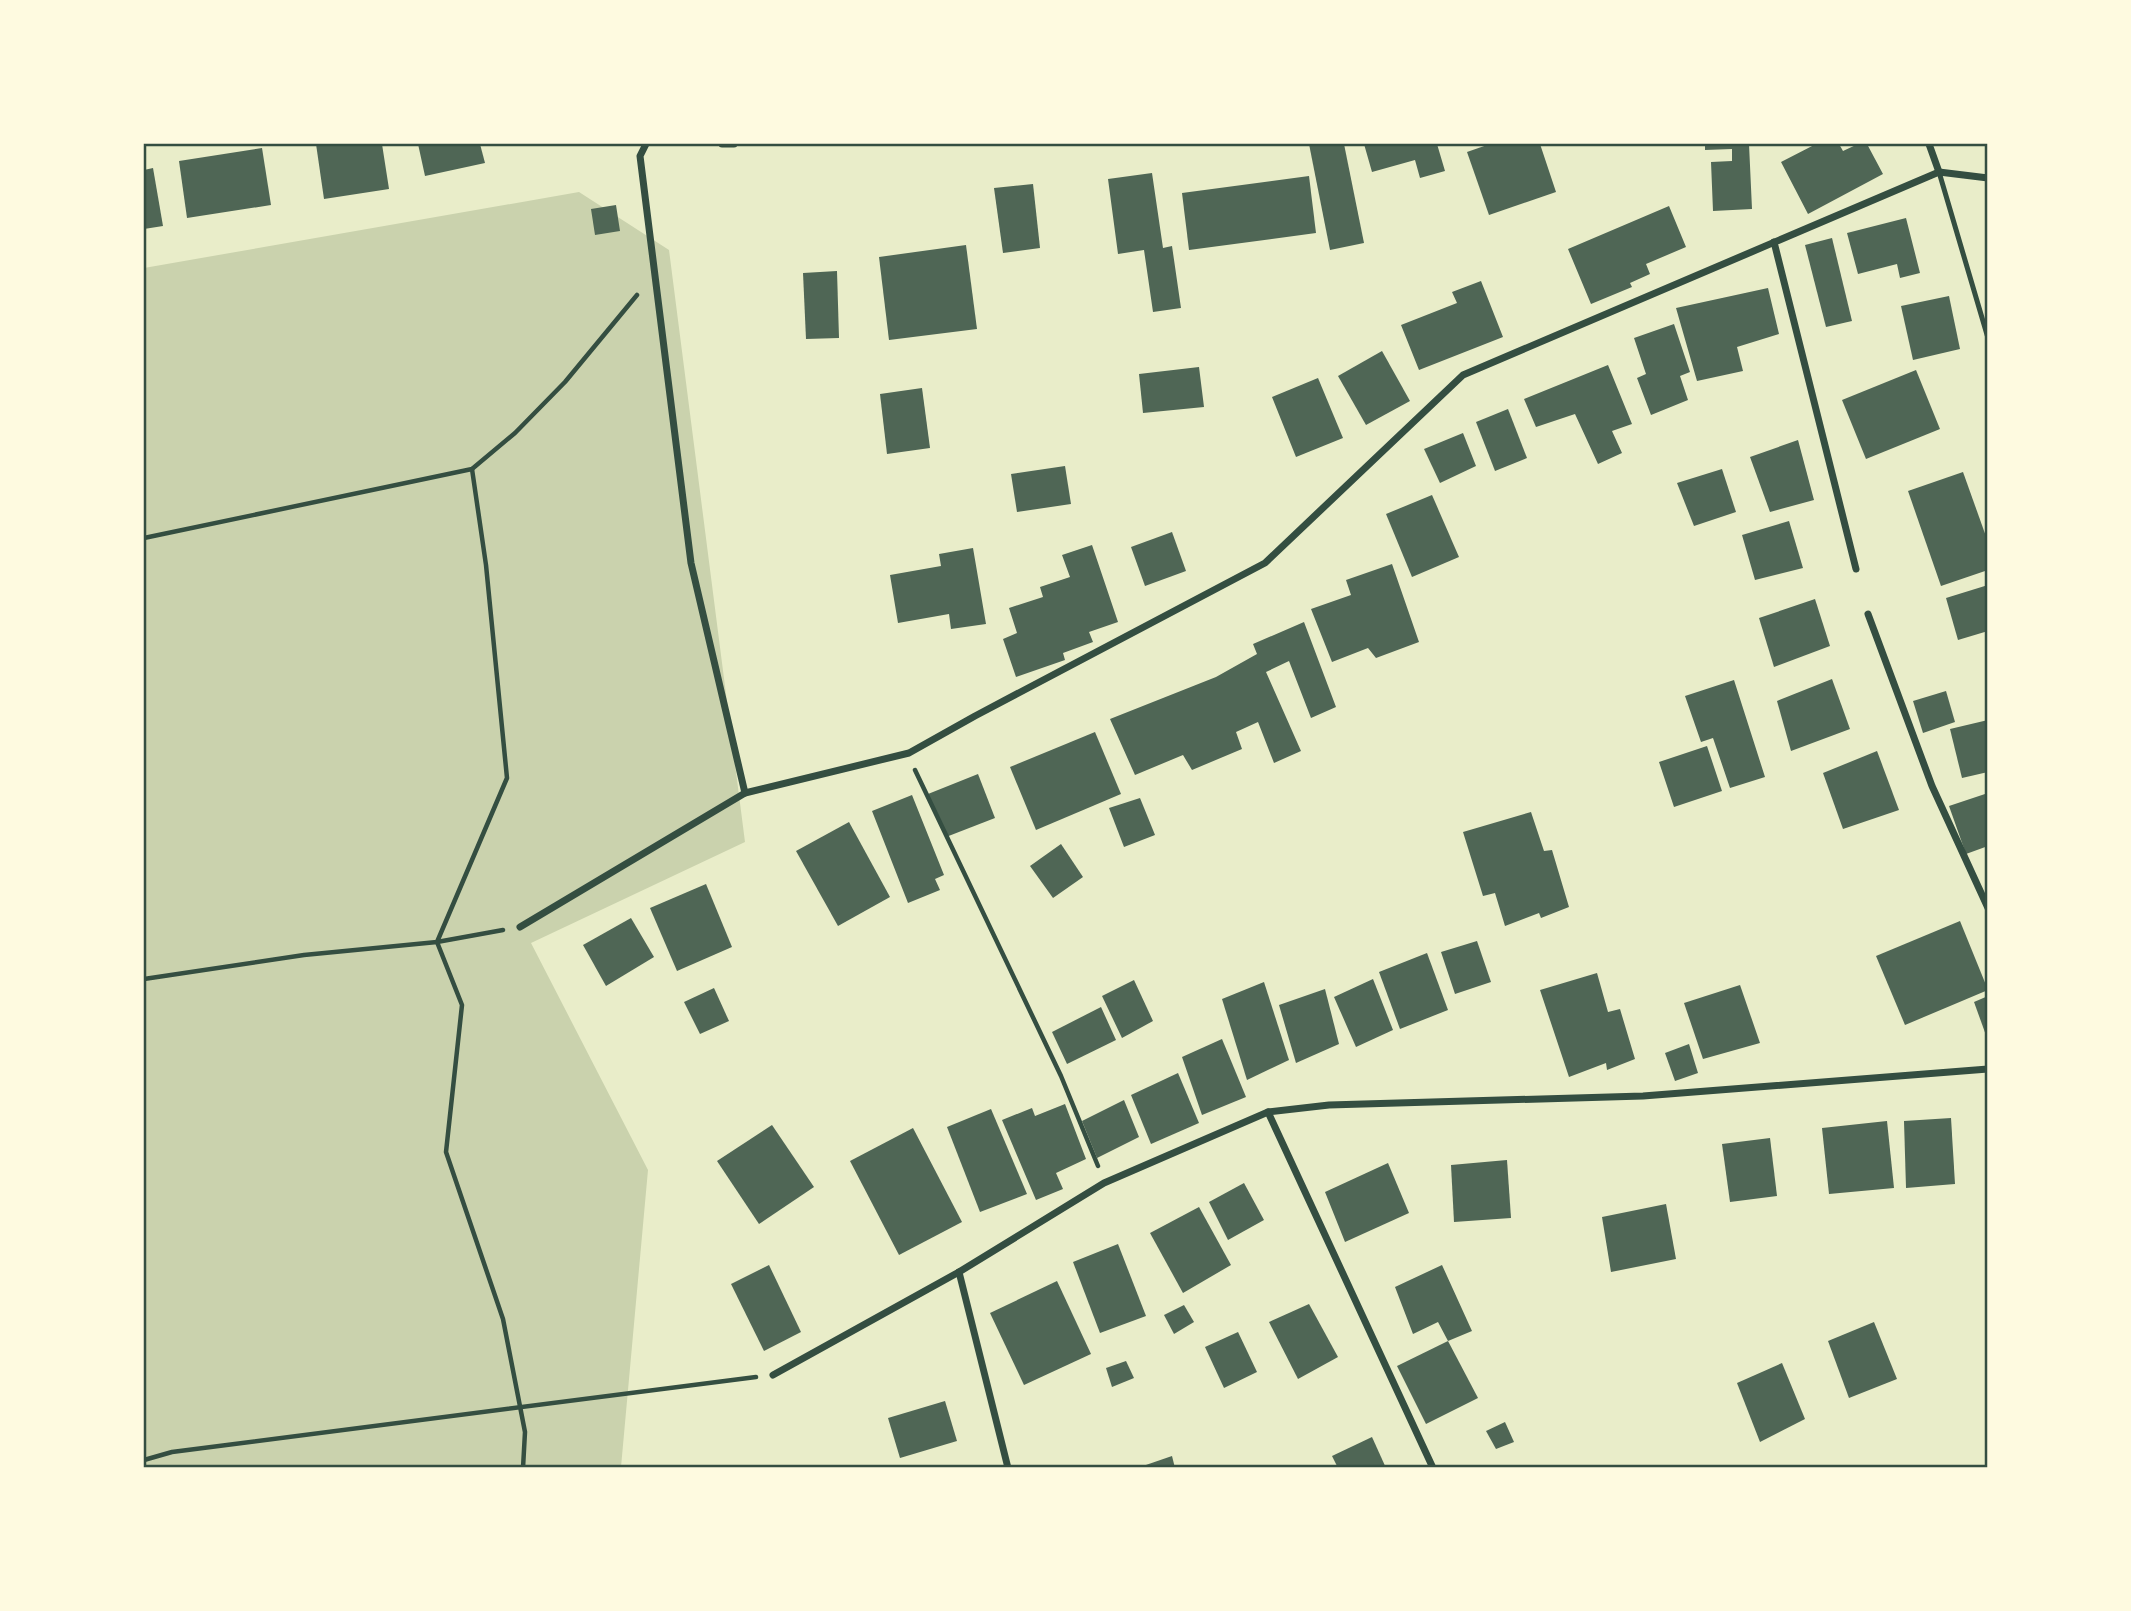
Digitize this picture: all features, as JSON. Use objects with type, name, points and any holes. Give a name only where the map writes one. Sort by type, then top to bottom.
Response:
[{"type":"street","points":[[646,144],[640,156],[691,564],[745,793]]},
{"type":"street","points":[[722,144],[734,144]]},
{"type":"street","points":[[1928,144],[1939,172]]},
{"type":"street","points":[[520,927],[745,793],[909,753],[1265,563],[1463,375],[1939,172],[1987,178]]},
{"type":"street","points":[[1774,242],[1856,569]]},
{"type":"street","points":[[1868,614],[1932,786],[1987,908]]},
{"type":"street","points":[[773,1375],[959,1272],[1104,1183],[1268,1112],[1329,1105],[1643,1096],[1987,1069]]},
{"type":"street","points":[[1268,1112],[1433,1468]]},
{"type":"street","points":[[959,1272],[1008,1468]]},
{"type":"lane","points":[[1939,172],[1987,338]]},
{"type":"path","points":[[144,538],[472,469],[515,433],[565,382],[653,275]]},
{"type":"path","points":[[472,469],[486,565],[507,778],[437,942],[462,1005],[446,1152],[503,1319],[525,1432],[523,1468]]},
{"type":"path","points":[[909,753],[1061,1076],[1104,1183]]},
{"type":"path","points":[[144,979],[304,955],[437,942],[520,927]]},
{"type":"path","points":[[144,1460],[172,1452],[773,1375]]},
{"type":"green space","points":[[579,192],[669,250],[745,842],[531,943],[648,1170],[621,1467],[144,1468],[144,268]]},
{"type":"building","points":[[316,144],[382,144],[389,189],[324,199]]},
{"type":"building","points":[[418,144],[480,144],[485,163],[425,176]]},
{"type":"building","points":[[1309,144],[1344,144],[1364,243],[1330,250]]},
{"type":"building","points":[[1364,144],[1437,144],[1445,171],[1420,178],[1415,160],[1372,172]]},
{"type":"building","points":[[1490,144],[1540,144],[1556,192],[1489,215],[1467,152]]},
{"type":"building","points":[[1705,144],[1749,144],[1752,209],[1713,211],[1711,162],[1732,161],[1732,149],[1705,150]]},
{"type":"building","points":[[1816,144],[1839,144],[1843,151],[1858,144],[1867,144],[1883,174],[1808,214],[1781,162]]},
{"type":"building","points":[[262,148],[271,205],[187,218],[179,161]]},
{"type":"building","points":[[153,168],[163,226],[144,229],[144,170]]},
{"type":"building","points":[[1152,173],[1163,248],[1172,246],[1181,308],[1153,312],[1144,250],[1118,254],[1108,179]]},
{"type":"building","points":[[1309,176],[1316,233],[1189,250],[1182,193]]},
{"type":"building","points":[[1033,184],[1040,248],[1003,253],[994,188]]},
{"type":"building","points":[[616,205],[620,231],[595,235],[591,209]]},
{"type":"building","points":[[1669,206],[1686,247],[1646,264],[1650,274],[1630,283],[1632,287],[1591,304],[1568,249]]},
{"type":"building","points":[[1906,218],[1920,273],[1900,278],[1897,264],[1858,274],[1847,233]]},
{"type":"building","points":[[1832,238],[1852,321],[1826,327],[1805,245]]},
{"type":"building","points":[[966,245],[977,329],[889,340],[879,257]]},
{"type":"building","points":[[837,271],[839,338],[806,339],[803,273]]},
{"type":"building","points":[[1481,281],[1503,337],[1419,370],[1401,325],[1457,303],[1452,292]]},
{"type":"building","points":[[1768,288],[1779,334],[1737,347],[1743,371],[1697,381],[1676,308]]},
{"type":"building","points":[[1949,296],[1960,349],[1913,360],[1901,306]]},
{"type":"building","points":[[1674,324],[1690,372],[1680,376],[1688,400],[1651,415],[1637,378],[1646,374],[1634,338]]},
{"type":"building","points":[[1382,351],[1410,401],[1366,425],[1338,376]]},
{"type":"building","points":[[1608,365],[1632,424],[1612,431],[1622,453],[1598,464],[1575,414],[1536,427],[1524,399]]},
{"type":"building","points":[[1199,367],[1204,407],[1143,413],[1139,374]]},
{"type":"building","points":[[1916,370],[1940,429],[1866,459],[1842,400]]},
{"type":"building","points":[[1318,378],[1343,438],[1296,457],[1272,397]]},
{"type":"building","points":[[922,388],[930,448],[887,454],[880,394]]},
{"type":"building","points":[[1508,409],[1527,458],[1495,471],[1476,422]]},
{"type":"building","points":[[1463,433],[1476,466],[1440,483],[1424,449]]},
{"type":"building","points":[[1798,440],[1814,500],[1770,512],[1750,457]]},
{"type":"building","points":[[1065,466],[1071,504],[1017,512],[1011,474]]},
{"type":"building","points":[[1722,469],[1736,512],[1694,526],[1677,483]]},
{"type":"building","points":[[1963,472],[1988,542],[1988,570],[1941,586],[1908,491]]},
{"type":"building","points":[[1432,495],[1459,557],[1412,577],[1386,514]]},
{"type":"building","points":[[1789,521],[1803,568],[1755,580],[1742,535]]},
{"type":"building","points":[[1172,532],[1186,571],[1145,586],[1131,547]]},
{"type":"building","points":[[1092,545],[1118,622],[1089,632],[1093,642],[1063,653],[1065,660],[1016,677],[1003,639],[1017,633],[1009,608],[1043,597],[1040,587],[1070,577],[1062,555]]},
{"type":"building","points":[[973,548],[986,624],[951,629],[949,614],[898,623],[890,575],[941,566],[939,554]]},
{"type":"building","points":[[1392,564],[1419,642],[1376,658],[1368,648],[1332,662],[1311,609],[1351,595],[1346,580]]},
{"type":"building","points":[[1988,585],[1988,631],[1958,640],[1946,598]]},
{"type":"building","points":[[1815,599],[1830,646],[1774,667],[1759,618]]},
{"type":"building","points":[[1304,622],[1336,707],[1311,718],[1289,661],[1266,672],[1301,751],[1274,763],[1258,722],[1236,732],[1242,749],[1192,770],[1183,755],[1135,775],[1110,719],[1216,677],[1257,654],[1253,644]]},
{"type":"building","points":[[1832,679],[1850,729],[1791,751],[1777,701]]},
{"type":"building","points":[[1734,680],[1765,777],[1730,788],[1713,738],[1701,742],[1685,696]]},
{"type":"building","points":[[1946,691],[1955,722],[1923,733],[1913,701]]},
{"type":"building","points":[[1988,720],[1988,772],[1962,778],[1950,729]]},
{"type":"building","points":[[1095,732],[1121,794],[1036,830],[1010,767]]},
{"type":"building","points":[[1707,746],[1722,791],[1674,807],[1659,762]]},
{"type":"building","points":[[1877,751],[1899,810],[1843,829],[1823,773]]},
{"type":"building","points":[[978,774],[995,818],[946,837],[928,794]]},
{"type":"building","points":[[1988,793],[1988,846],[1966,854],[1949,806]]},
{"type":"building","points":[[912,795],[944,875],[935,879],[940,890],[908,903],[872,811]]},
{"type":"building","points":[[1140,798],[1155,835],[1124,847],[1109,808]]},
{"type":"building","points":[[1531,812],[1544,851],[1552,850],[1569,907],[1541,918],[1539,913],[1505,926],[1495,893],[1483,896],[1463,832]]},
{"type":"building","points":[[849,822],[890,897],[838,926],[796,851]]},
{"type":"building","points":[[1061,844],[1083,877],[1053,898],[1030,866]]},
{"type":"building","points":[[706,884],[732,947],[677,971],[650,908]]},
{"type":"building","points":[[631,918],[654,957],[606,986],[583,945]]},
{"type":"building","points":[[1960,921],[1988,990],[1905,1025],[1876,956]]},
{"type":"building","points":[[1477,941],[1491,982],[1455,994],[1441,952]]},
{"type":"building","points":[[1427,953],[1448,1010],[1400,1029],[1379,972]]},
{"type":"building","points":[[1597,973],[1608,1012],[1620,1009],[1635,1059],[1607,1070],[1606,1063],[1569,1077],[1540,990]]},
{"type":"building","points":[[1373,979],[1393,1030],[1356,1047],[1334,997]]},
{"type":"building","points":[[1134,980],[1153,1021],[1122,1038],[1102,996]]},
{"type":"building","points":[[1264,982],[1289,1060],[1247,1080],[1222,999]]},
{"type":"building","points":[[1740,985],[1760,1043],[1703,1059],[1684,1003]]},
{"type":"building","points":[[714,988],[729,1021],[700,1034],[684,1002]]},
{"type":"building","points":[[1325,989],[1339,1044],[1296,1063],[1279,1005]]},
{"type":"building","points":[[1988,996],[1988,1038],[1987,1038],[1974,1002]]},
{"type":"building","points":[[1101,1007],[1116,1040],[1067,1064],[1052,1032]]},
{"type":"building","points":[[1222,1039],[1246,1097],[1202,1115],[1182,1057]]},
{"type":"building","points":[[1689,1044],[1698,1073],[1675,1081],[1665,1053]]},
{"type":"building","points":[[1178,1073],[1199,1123],[1151,1144],[1131,1095]]},
{"type":"building","points":[[1124,1100],[1139,1137],[1097,1158],[1082,1121]]},
{"type":"building","points":[[1065,1104],[1086,1159],[1056,1173],[1063,1189],[1036,1200],[1002,1120],[1032,1108],[1035,1116]]},
{"type":"building","points":[[991,1109],[1027,1194],[980,1212],[947,1127]]},
{"type":"building","points":[[1951,1118],[1955,1184],[1906,1188],[1904,1121]]},
{"type":"building","points":[[1887,1121],[1894,1188],[1829,1194],[1822,1128]]},
{"type":"building","points":[[772,1125],[814,1187],[759,1224],[717,1161]]},
{"type":"building","points":[[913,1128],[962,1222],[899,1255],[850,1161]]},
{"type":"building","points":[[1770,1138],[1777,1196],[1730,1202],[1722,1144]]},
{"type":"building","points":[[1507,1160],[1511,1218],[1454,1222],[1451,1165]]},
{"type":"building","points":[[1388,1163],[1409,1213],[1345,1242],[1325,1192]]},
{"type":"building","points":[[1244,1183],[1264,1220],[1228,1240],[1209,1202]]},
{"type":"building","points":[[1666,1204],[1676,1259],[1611,1272],[1602,1217]]},
{"type":"building","points":[[1199,1207],[1231,1265],[1183,1293],[1150,1233]]},
{"type":"building","points":[[1118,1244],[1146,1316],[1100,1333],[1073,1262]]},
{"type":"building","points":[[769,1265],[801,1332],[764,1351],[731,1284]]},
{"type":"building","points":[[1442,1265],[1472,1331],[1448,1341],[1438,1322],[1413,1334],[1395,1287]]},
{"type":"building","points":[[1057,1281],[1091,1354],[1024,1385],[990,1313]]},
{"type":"building","points":[[1309,1304],[1338,1357],[1298,1379],[1269,1322]]},
{"type":"building","points":[[1184,1305],[1194,1322],[1174,1334],[1164,1315]]},
{"type":"building","points":[[1874,1322],[1897,1379],[1849,1398],[1828,1341]]},
{"type":"building","points":[[1238,1332],[1257,1372],[1224,1388],[1205,1347]]},
{"type":"building","points":[[1448,1341],[1478,1398],[1426,1424],[1397,1366]]},
{"type":"building","points":[[1126,1361],[1134,1378],[1112,1387],[1106,1368]]},
{"type":"building","points":[[1782,1363],[1805,1419],[1760,1442],[1737,1383]]},
{"type":"building","points":[[945,1401],[957,1441],[900,1458],[888,1418]]},
{"type":"building","points":[[1505,1422],[1514,1442],[1496,1449],[1486,1431]]},
{"type":"building","points":[[1372,1437],[1386,1468],[1338,1468],[1332,1456]]},
{"type":"building","points":[[1172,1456],[1175,1468],[1140,1468],[1140,1467]]}]
